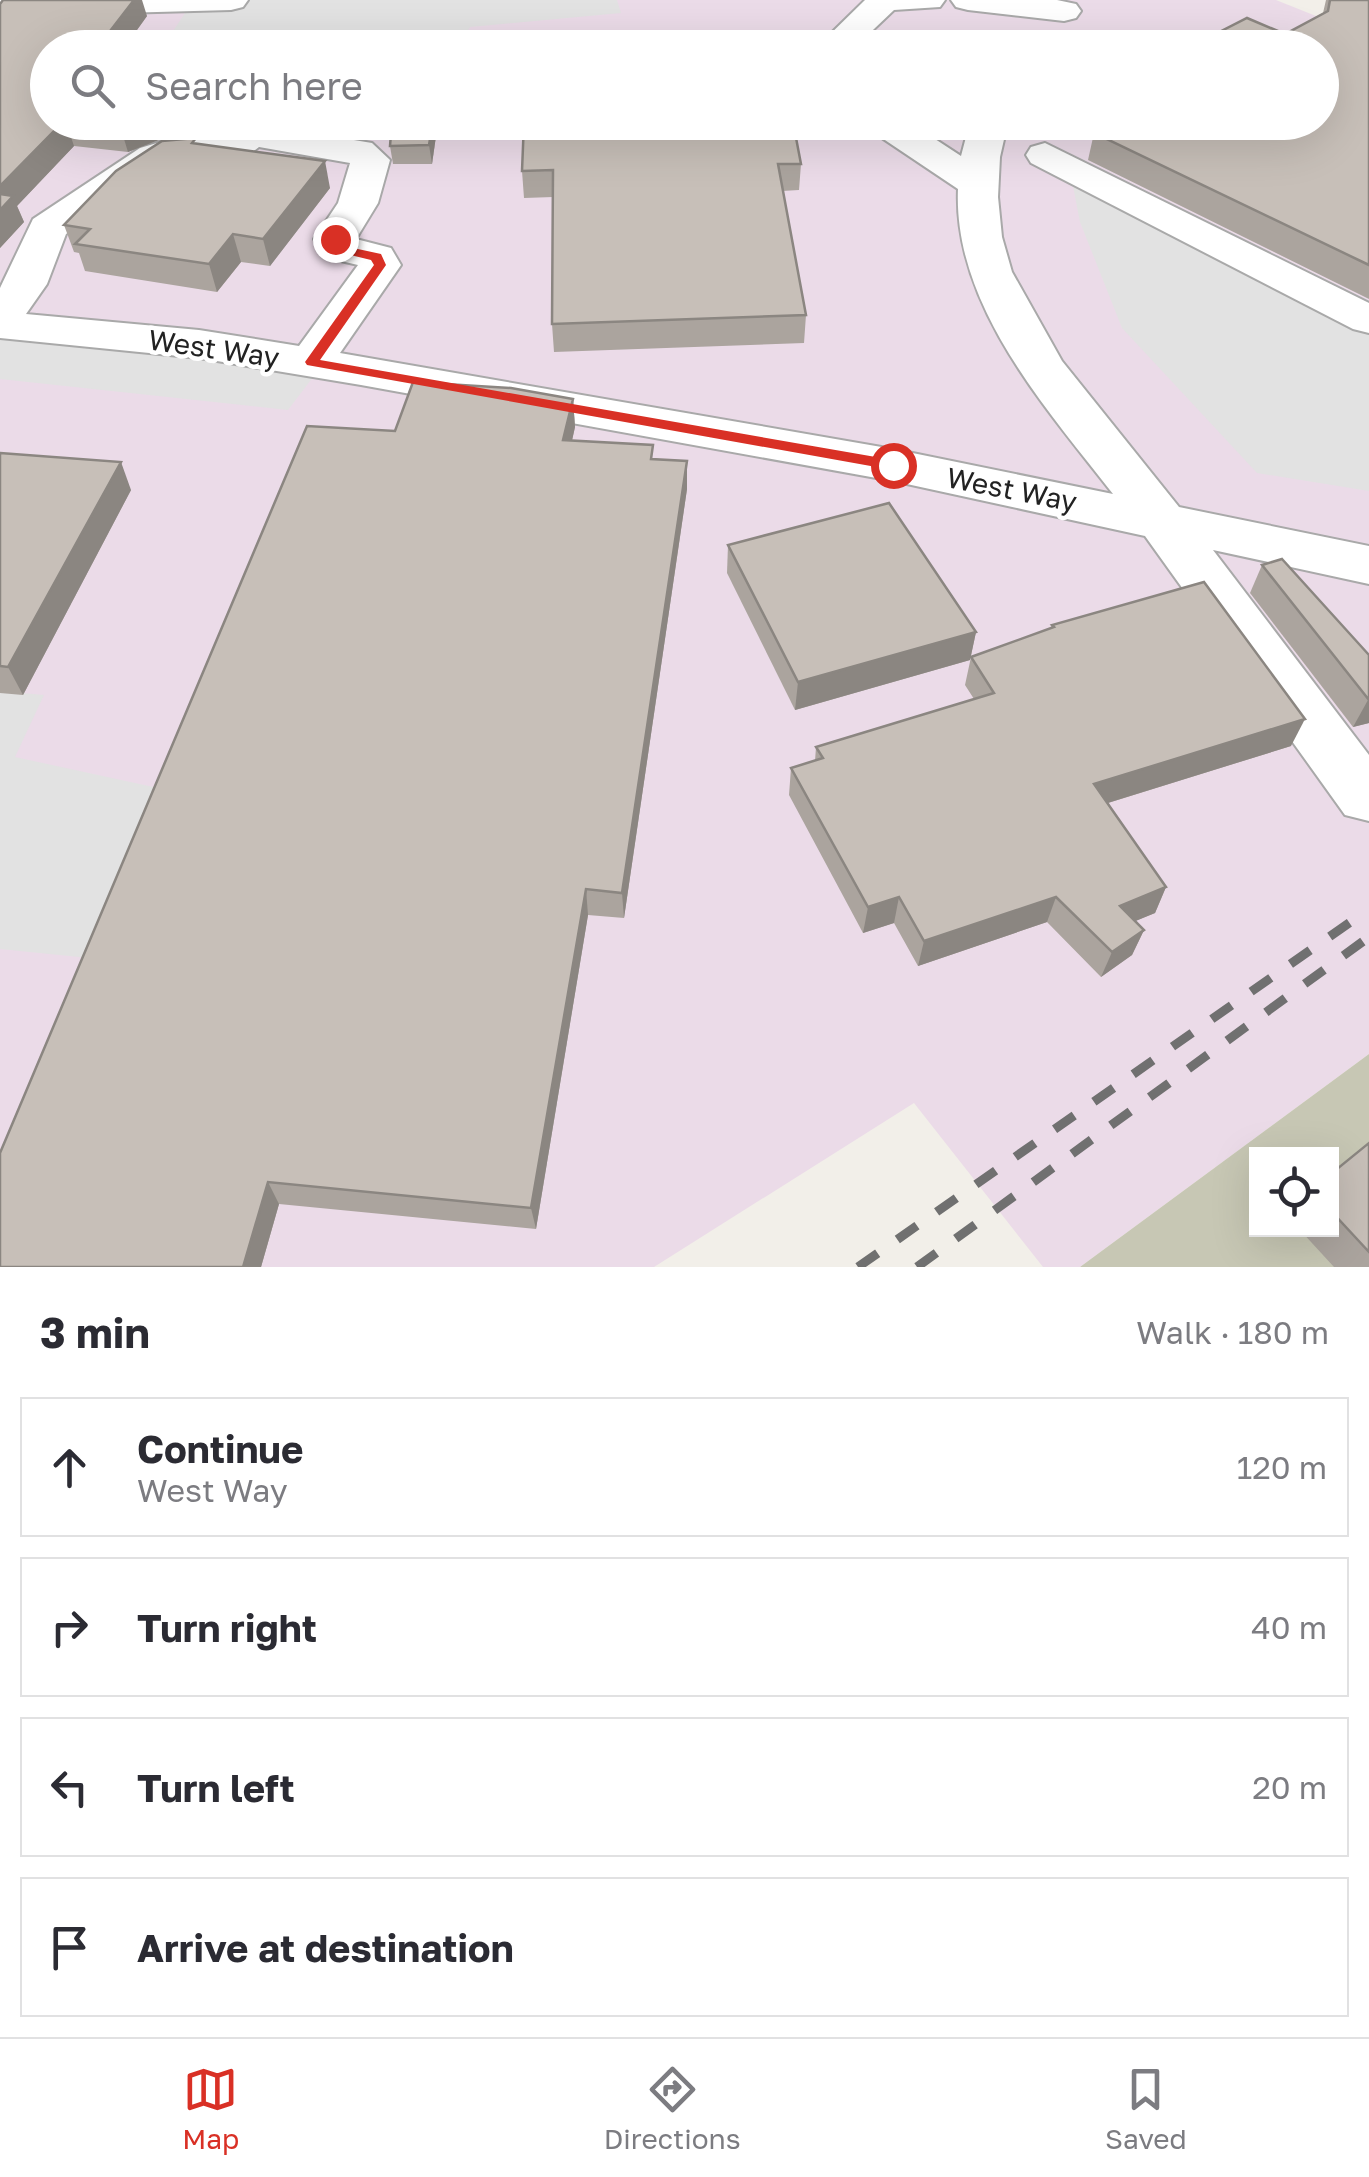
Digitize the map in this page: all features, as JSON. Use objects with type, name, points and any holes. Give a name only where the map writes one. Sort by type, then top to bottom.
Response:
[{"type":"lane","points":[[0,1],[83,4],[231,0]]},
{"type":"lane","points":[[852,30],[885,0],[928,0]]},
{"type":"lane","points":[[968,0],[1072,6]]},
{"type":"lane","points":[[1044,30],[1072,6]]},
{"type":"lane","points":[[0,322],[24,284],[48,228],[154,156],[180,148],[219,152],[232,149],[243,140]]},
{"type":"lane","points":[[289,140],[347,149],[371,160],[358,203],[335,239],[338,248],[376,257],[380,265],[312,362]]},
{"type":"lane","points":[[911,140],[980,186]]},
{"type":"lane","points":[[983,140],[979,213],[990,270],[1053,384],[1160,519],[1366,797]]},
{"type":"lane","points":[[1045,154],[1369,320]]},
{"type":"lane","name":"West Way","points":[[0,322],[200,344],[893,465],[1369,565]]},
{"type":"shaded area","points":[[0,0],[1276,0],[1316,16],[1369,23],[1369,1054],[1080,1267],[1043,1267],[914,1103],[654,1267],[0,1267]]},
{"type":"shaded area","points":[[90,0],[617,0],[621,13],[468,30],[174,30],[185,13],[85,10]]},
{"type":"shaded area","points":[[241,140],[354,140],[340,156]]},
{"type":"shaded area","points":[[1072,181],[1369,335],[1369,491],[1257,473],[1122,328],[1080,222]]},
{"type":"shaded area","points":[[0,333],[317,372],[288,410],[0,379]]},
{"type":"shaded area","points":[[0,691],[44,695],[15,757],[158,788],[89,958],[0,949]]},
{"type":"shaded area","points":[[1369,1054],[1369,1267],[1080,1267]]},
{"type":"building","points":[[3,0],[134,0],[111,30],[30,30],[30,140],[45,140],[0,186]]},
{"type":"building","points":[[1330,0],[1369,0],[1369,265],[1109,140],[1339,140],[1339,30],[1292,30],[1328,11]]},
{"type":"building","points":[[1247,18],[1276,30],[1223,30]]},
{"type":"building","points":[[194,140],[192,143],[325,161],[263,239],[233,234],[209,264],[75,244],[90,229],[64,225],[116,171],[162,141]]},
{"type":"building","points":[[390,140],[430,140],[429,145],[390,146]]},
{"type":"building","points":[[523,140],[796,140],[801,164],[778,164],[806,315],[552,324],[553,170],[522,171]]},
{"type":"building","points":[[0,194],[13,196],[0,210]]},
{"type":"building","points":[[413,382],[511,388],[573,399],[563,440],[653,445],[651,459],[687,461],[622,893],[586,889],[531,1208],[268,1182],[243,1267],[0,1267],[0,1153],[307,426],[395,431]]},
{"type":"building","points":[[0,453],[121,462],[8,667],[0,666]]},
{"type":"building","points":[[889,503],[976,632],[798,682],[728,545]]},
{"type":"building","points":[[1282,559],[1369,655],[1369,700],[1262,565]]},
{"type":"building","points":[[1204,582],[1305,719],[1094,784],[1166,887],[1120,906],[1144,930],[1112,952],[1056,897],[924,941],[899,897],[868,907],[791,768],[823,758],[816,747],[994,693],[971,657],[1052,625]]},
{"type":"building","points":[[1369,1143],[1369,1252],[1339,1220],[1339,1167]]},
{"type":"railway","points":[[858,1267],[1369,909]]},
{"type":"railway","points":[[917,1267],[1369,937]]},
{"type":"route","points":[[335,239],[338,248],[376,257],[380,265],[312,362],[893,465]]}]
